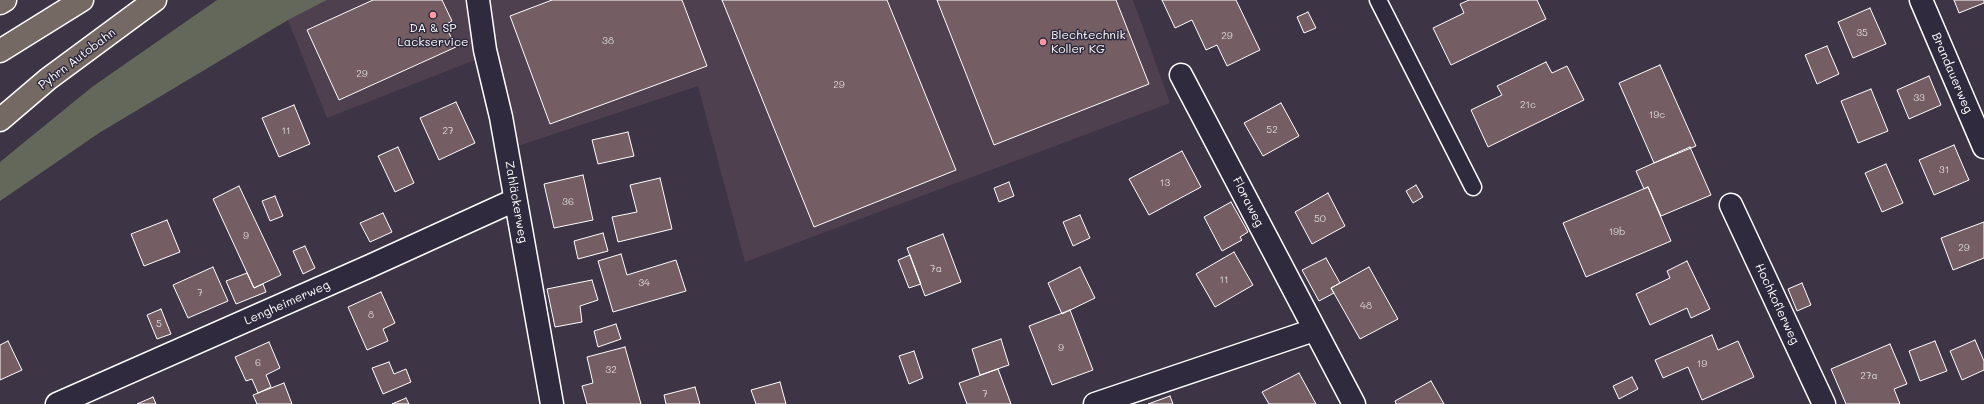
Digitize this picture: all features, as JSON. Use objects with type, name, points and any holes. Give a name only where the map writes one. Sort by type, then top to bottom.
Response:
[{"type":"highway","points":[[0,3],[5,0]]},
{"type":"highway","points":[[0,51],[82,0]]},
{"type":"highway","name":"Pyhrn Autobahn","points":[[0,120],[48,79],[155,0]]},
{"type":"street","name":"Zahläckerweg","points":[[478,0],[485,50],[501,117],[552,404]]},
{"type":"street","name":"Brandauerweg","points":[[1920,0],[1984,147]]},
{"type":"street","name":"Floraweg","points":[[1181,75],[1354,404]]},
{"type":"street","name":"Lengheimerweg","points":[[57,404],[356,273],[515,200]]},
{"type":"street","name":"Hochkoflerweg","points":[[1731,205],[1824,404]]},
{"type":"street","points":[[1095,404],[1314,330]]},
{"type":"lane","points":[[1378,0],[1473,187]]},
{"type":"shaded area","points":[[327,0],[1133,0],[1170,103],[745,262],[698,86],[500,152],[475,60],[327,118],[288,20]]},
{"type":"green space","points":[[217,0],[327,0],[288,20],[99,133],[0,201],[0,162],[92,87]]},
{"type":"building","points":[[373,0],[442,0],[452,21],[445,25],[456,47],[339,100],[307,30]]},
{"type":"building","points":[[552,0],[682,0],[707,66],[550,124],[510,16]]},
{"type":"building","points":[[722,0],[887,0],[956,170],[814,227]]},
{"type":"building","name":"Blechtechnik Koller KG","points":[[937,0],[1116,0],[1149,84],[994,145]]},
{"type":"building","points":[[1162,0],[1236,0],[1260,50],[1227,66],[1217,45],[1206,50],[1192,20],[1175,28]]},
{"type":"building","points":[[1469,0],[1537,0],[1546,19],[1451,65],[1433,28],[1464,13],[1460,4]]},
{"type":"building","points":[[1954,0],[1984,0],[1984,3],[1959,13]]},
{"type":"building","points":[[1870,8],[1886,44],[1853,58],[1838,22]]},
{"type":"building","points":[[1308,12],[1316,28],[1304,33],[1297,17]]},
{"type":"building","points":[[1827,46],[1839,74],[1817,84],[1805,55]]},
{"type":"building","points":[[1546,62],[1552,73],[1567,66],[1584,100],[1488,147],[1471,110],[1502,95],[1497,86]]},
{"type":"building","points":[[1660,65],[1696,146],[1654,163],[1619,83]]},
{"type":"building","points":[[1929,76],[1941,105],[1909,119],[1897,90]]},
{"type":"building","points":[[1871,89],[1888,131],[1858,143],[1841,101]]},
{"type":"building","points":[[456,102],[475,143],[439,160],[420,118]]},
{"type":"building","points":[[1281,103],[1299,136],[1263,156],[1244,123]]},
{"type":"building","points":[[294,105],[310,144],[279,157],[262,118]]},
{"type":"building","points":[[628,132],[634,156],[598,164],[592,140]]},
{"type":"building","points":[[1954,145],[1969,180],[1934,195],[1919,160]]},
{"type":"building","points":[[398,147],[414,183],[395,192],[378,156]]},
{"type":"building","points":[[1690,147],[1711,195],[1661,216],[1648,187],[1644,189],[1636,171]]},
{"type":"building","points":[[1182,151],[1201,187],[1149,215],[1129,179]]},
{"type":"building","points":[[1886,164],[1903,203],[1882,212],[1865,173]]},
{"type":"building","points":[[583,175],[593,220],[554,228],[544,184]]},
{"type":"building","points":[[660,178],[672,229],[618,242],[612,217],[637,212],[630,185]]},
{"type":"building","points":[[1009,182],[1014,196],[999,202],[994,188]]},
{"type":"building","points":[[1416,185],[1423,197],[1413,203],[1406,191]]},
{"type":"building","points":[[239,186],[281,275],[254,288],[213,199]]},
{"type":"building","points":[[1648,187],[1671,241],[1586,277],[1563,223]]},
{"type":"building","points":[[1328,193],[1345,226],[1312,244],[1295,212]]},
{"type":"building","points":[[275,196],[283,216],[270,221],[262,201]]},
{"type":"building","points":[[1231,202],[1248,232],[1240,237],[1242,240],[1222,251],[1204,217]]},
{"type":"building","points":[[383,213],[392,232],[370,242],[360,223]]},
{"type":"building","points":[[1080,215],[1090,238],[1073,246],[1063,222]]},
{"type":"building","points":[[167,220],[180,252],[144,266],[131,234]]},
{"type":"building","points":[[1984,222],[1984,258],[1953,270],[1941,238]]},
{"type":"building","points":[[603,233],[608,251],[578,259],[574,241]]},
{"type":"building","points":[[943,234],[961,282],[925,296],[907,248]]},
{"type":"building","points":[[305,246],[315,268],[303,274],[293,251]]},
{"type":"building","points":[[1234,252],[1253,285],[1215,307],[1196,274]]},
{"type":"building","points":[[621,254],[627,275],[676,260],[686,291],[613,312],[598,261]]},
{"type":"building","points":[[910,255],[921,284],[909,288],[898,260]]},
{"type":"building","points":[[1326,258],[1340,283],[1331,288],[1334,293],[1319,301],[1302,270]]},
{"type":"building","points":[[1687,261],[1710,309],[1691,318],[1687,308],[1650,325],[1636,294],[1670,278],[1667,271]]},
{"type":"building","points":[[213,267],[228,301],[188,318],[173,285]]},
{"type":"building","points":[[1080,267],[1095,298],[1062,314],[1048,283]]},
{"type":"building","points":[[1369,267],[1398,319],[1360,339],[1331,288]]},
{"type":"building","points":[[247,273],[254,288],[263,284],[266,292],[236,304],[226,281]]},
{"type":"building","points":[[592,280],[598,300],[580,306],[582,322],[555,327],[547,289]]},
{"type":"building","points":[[1802,283],[1811,305],[1797,311],[1788,289]]},
{"type":"building","points":[[381,292],[395,323],[383,329],[388,341],[367,350],[348,307]]},
{"type":"building","points":[[161,309],[171,334],[157,339],[147,315]]},
{"type":"building","points":[[1070,310],[1093,370],[1052,385],[1029,326]]},
{"type":"building","points":[[616,324],[621,339],[598,347],[594,331]]},
{"type":"building","points":[[1712,335],[1718,350],[1738,341],[1754,377],[1702,400],[1688,367],[1663,378],[1655,360]]},
{"type":"building","points":[[1001,339],[1009,365],[980,375],[972,349]]},
{"type":"building","points":[[1975,340],[1984,361],[1984,370],[1962,380],[1950,351]]},
{"type":"building","points":[[8,341],[22,370],[0,380],[0,345]]},
{"type":"building","points":[[1935,341],[1947,371],[1920,381],[1909,351]]},
{"type":"building","points":[[269,342],[280,368],[266,375],[271,387],[258,393],[252,379],[246,381],[235,357]]},
{"type":"building","points":[[1890,344],[1907,384],[1894,389],[1900,404],[1846,404],[1831,369]]},
{"type":"building","points":[[625,347],[641,404],[587,404],[582,386],[593,383],[587,357]]},
{"type":"building","points":[[914,351],[923,378],[909,384],[899,356]]},
{"type":"building","points":[[389,362],[394,374],[406,369],[411,382],[383,394],[372,368]]},
{"type":"building","points":[[998,369],[1011,404],[967,404],[959,383]]},
{"type":"building","points":[[1299,373],[1316,404],[1269,404],[1262,392]]},
{"type":"building","points":[[1632,377],[1638,389],[1619,399],[1613,386]]},
{"type":"building","points":[[1431,381],[1444,404],[1396,404],[1395,401]]},
{"type":"building","points":[[780,382],[786,404],[756,404],[751,390]]},
{"type":"building","points":[[284,383],[292,404],[257,404],[253,395]]},
{"type":"building","points":[[695,387],[700,404],[666,404],[664,395]]},
{"type":"building","points":[[1170,396],[1173,404],[1148,404]]},
{"type":"building","points":[[153,397],[156,404],[137,404]]},
{"type":"building","points":[[406,398],[409,404],[392,404]]},
{"type":"place","name":"DA & SP Lackservice","points":[[433,15]]},
{"type":"place","name":"Blechtechnik Koller KG","points":[[1043,42]]}]
